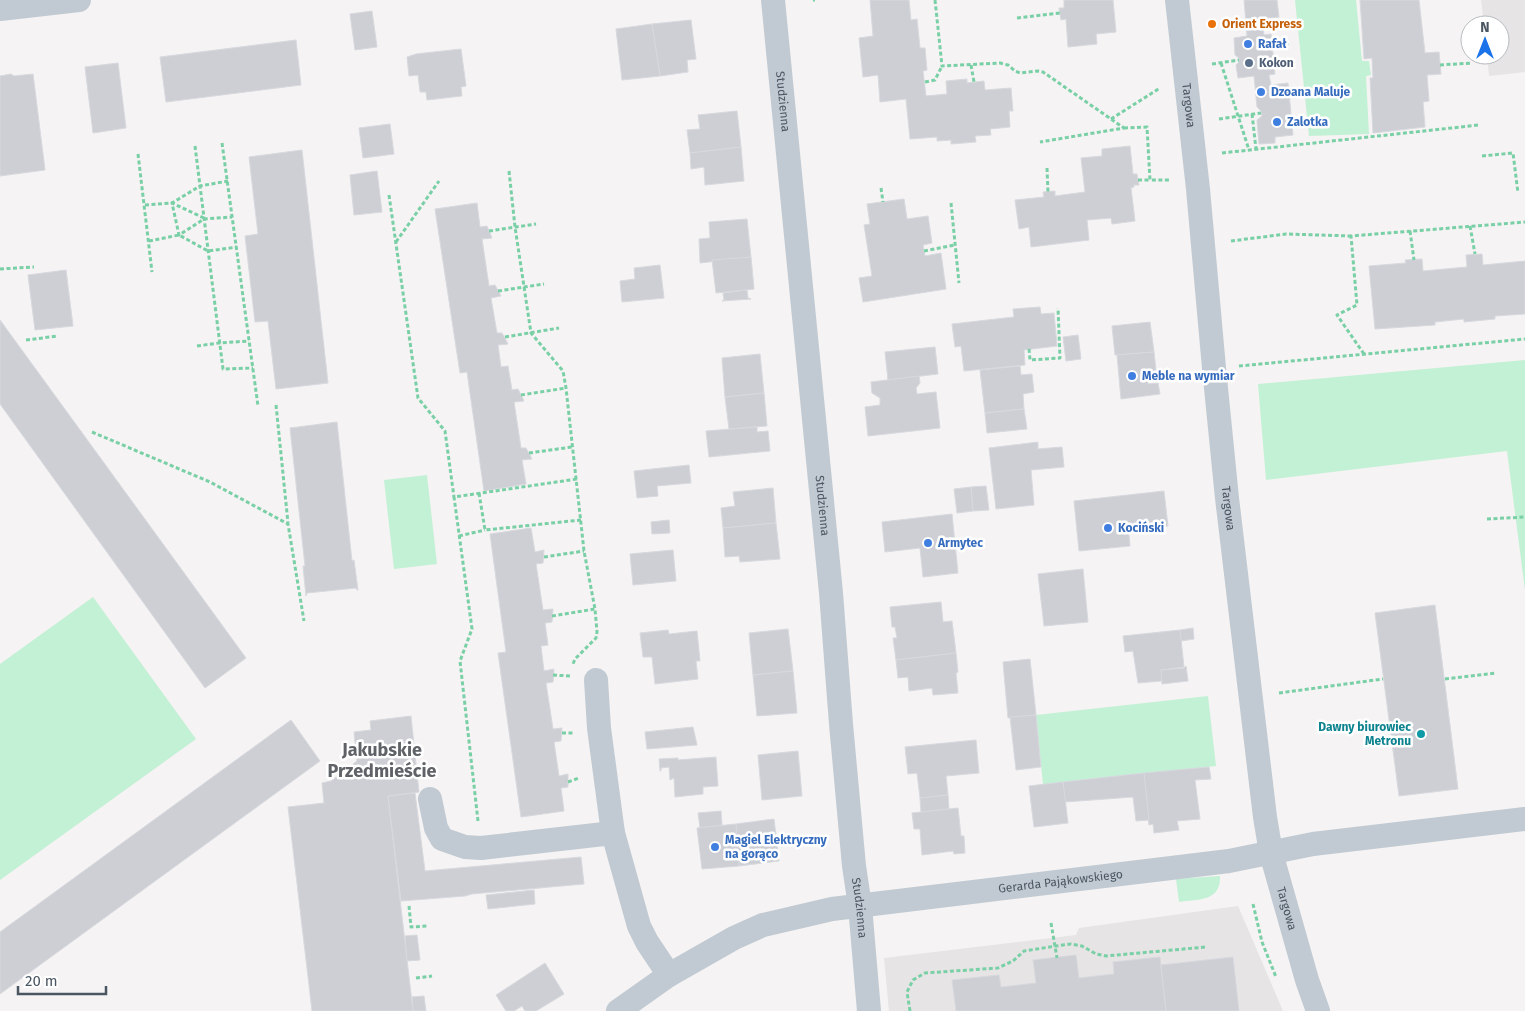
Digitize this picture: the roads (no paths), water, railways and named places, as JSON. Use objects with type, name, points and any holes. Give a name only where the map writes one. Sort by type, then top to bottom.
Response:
[{"type":"street","points":[[0,9],[79,0]]},
{"type":"street","name":"Studzienna","points":[[773,0],[831,593],[840,717],[869,1011]]},
{"type":"street","name":"Targowa","points":[[1177,0],[1198,189],[1214,368],[1265,817],[1271,853],[1307,980],[1318,1011]]},
{"type":"street","points":[[596,680],[599,728],[612,833],[639,926],[669,975]]},
{"type":"street","points":[[430,799],[436,828],[442,839],[465,847],[481,848],[612,833]]},
{"type":"street","name":"Gerarda Pająkowskiego","points":[[618,1011],[669,975],[734,938],[763,925],[832,909],[1229,861],[1313,844],[1525,819]]},
{"type":"place","name":"Orient Express","points":[[1212,24]]},
{"type":"place","name":"Rafał","points":[[1248,44]]},
{"type":"place","name":"Kokon","points":[[1249,63]]},
{"type":"place","name":"Dzoana Maluje","points":[[1261,92]]},
{"type":"place","name":"Zalotka","points":[[1277,122]]},
{"type":"place","name":"Meble na wymiar","points":[[1132,376]]},
{"type":"place","name":"Kociński","points":[[1108,528]]},
{"type":"place","name":"Armytec","points":[[928,543]]},
{"type":"place","name":"Dawny biurowiec Metronu","points":[[1421,734]]},
{"type":"place","name":"Magiel Elektryczny na gorąco","points":[[715,847]]},
{"type":"district","name":"Jakubskie Przedmieście","points":[[382,760]]}]
